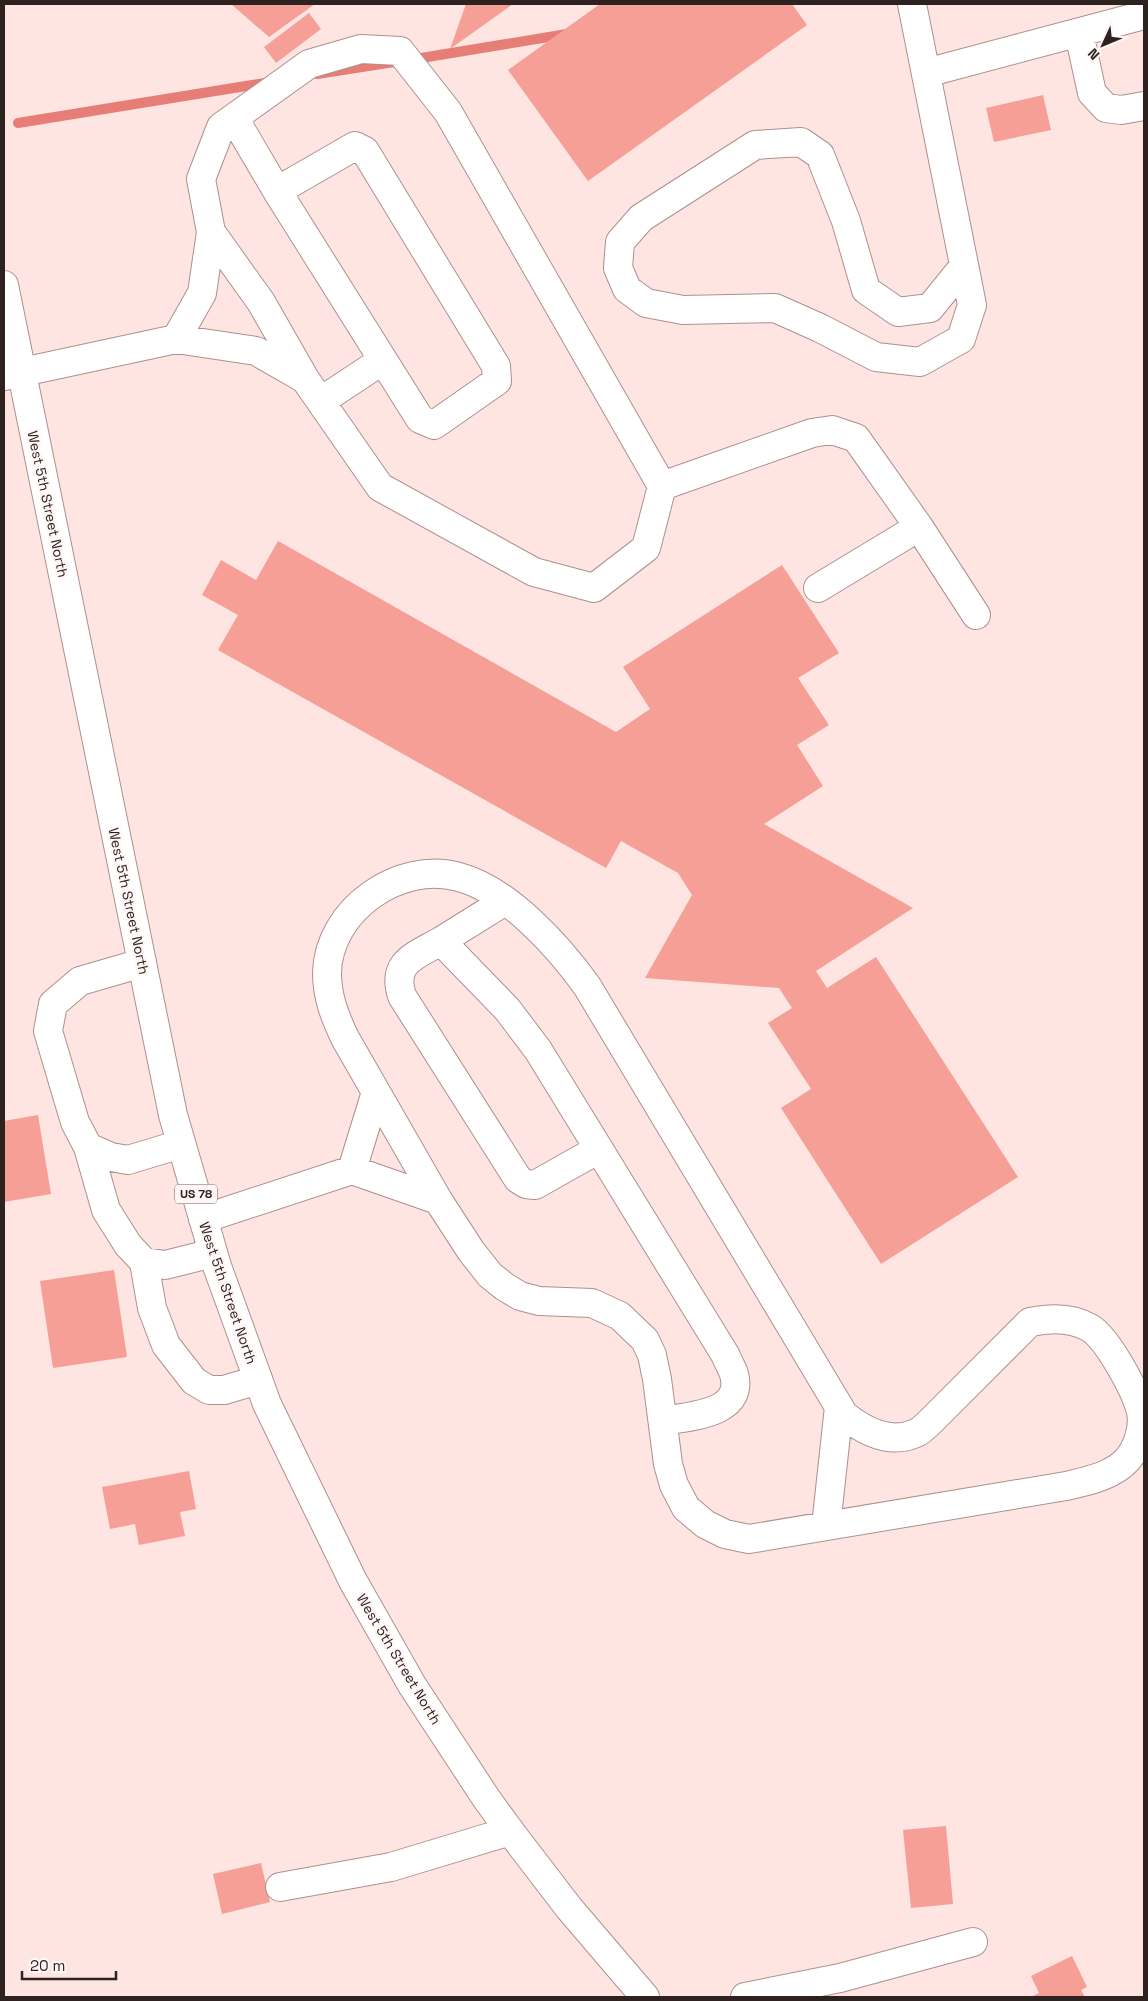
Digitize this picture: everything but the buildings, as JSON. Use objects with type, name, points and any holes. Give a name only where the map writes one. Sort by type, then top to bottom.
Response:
[{"type":"main road","points":[[912,4],[972,305],[961,339],[920,362],[876,357],[820,328],[775,308],[683,310],[646,303],[627,289],[618,268],[620,242],[641,218],[755,144],[801,142],[820,155],[846,221],[866,290],[898,312],[930,308],[964,266]]},
{"type":"main road","points":[[926,73],[1144,15]]},
{"type":"main road","points":[[1079,32],[1092,93],[1106,108],[1122,110],[1144,106]]},
{"type":"main road","points":[[176,339],[202,293],[211,232],[201,178],[220,127],[309,64],[361,49],[400,51],[448,112],[662,486],[646,548],[594,588],[534,572],[380,487],[306,379],[261,302],[211,232]]},
{"type":"main road","points":[[234,118],[277,191],[420,418],[434,425],[497,381],[496,366],[365,150],[355,146],[277,191]]},
{"type":"main road","name":"West 5th Street North","points":[[4,285],[13,375],[142,963],[173,1115],[213,1253],[258,1380],[304,1484],[352,1581],[412,1686],[510,1831],[569,1908],[645,1997]]},
{"type":"main road","points":[[13,375],[176,339],[256,351],[306,379]]},
{"type":"main road","points":[[321,401],[383,360]]},
{"type":"main road","points":[[662,486],[812,433],[832,430],[856,438],[919,527],[976,615]]},
{"type":"main road","points":[[818,588],[919,527]]},
{"type":"main road","points":[[435,874],[459,877],[479,885],[505,901],[520,912],[554,945],[587,986],[844,1415],[860,1428],[878,1436],[900,1436],[916,1433],[931,1421],[1030,1322],[1049,1318],[1071,1321],[1089,1328],[1104,1340],[1132,1390],[1141,1413],[1141,1428],[1137,1444],[1129,1458],[1117,1469],[1094,1479],[1066,1486],[749,1539],[725,1534],[705,1524],[686,1508],[674,1485],[668,1464],[652,1355],[645,1340],[620,1316],[592,1303],[539,1300],[520,1296],[490,1275],[471,1251],[438,1200],[345,1038],[333,1012],[328,995],[327,971],[334,943],[345,923],[361,902],[380,888],[408,877],[435,874]]},
{"type":"main road","points":[[505,901],[405,964],[399,972],[398,983],[402,996],[518,1179],[526,1184],[536,1185],[599,1149]]},
{"type":"main road","points":[[441,941],[522,1027],[538,1050],[726,1356],[734,1374],[735,1383],[734,1393],[728,1402],[720,1409],[710,1412],[663,1421]]},
{"type":"main road","points":[[142,963],[80,982],[53,1004],[48,1031],[75,1122],[88,1148],[106,1210],[128,1245],[144,1262],[152,1308],[166,1346],[194,1381],[209,1390],[224,1390],[258,1380]]},
{"type":"main road","points":[[352,1170],[376,1092]]},
{"type":"main road","points":[[88,1148],[111,1157],[128,1160],[181,1144]]},
{"type":"main road","points":[[203,1219],[352,1170],[438,1200]]},
{"type":"main road","points":[[144,1262],[165,1265],[213,1253]]},
{"type":"main road","points":[[826,1526],[839,1407]]},
{"type":"main road","points":[[280,1887],[391,1867],[510,1831]]},
{"type":"main road","points":[[745,1997],[840,1978],[973,1942]]},
{"type":"waterway","points":[[409,60],[567,34]]},
{"type":"waterway","points":[[317,74],[394,62]]},
{"type":"waterway","points":[[18,123],[271,82]]}]
